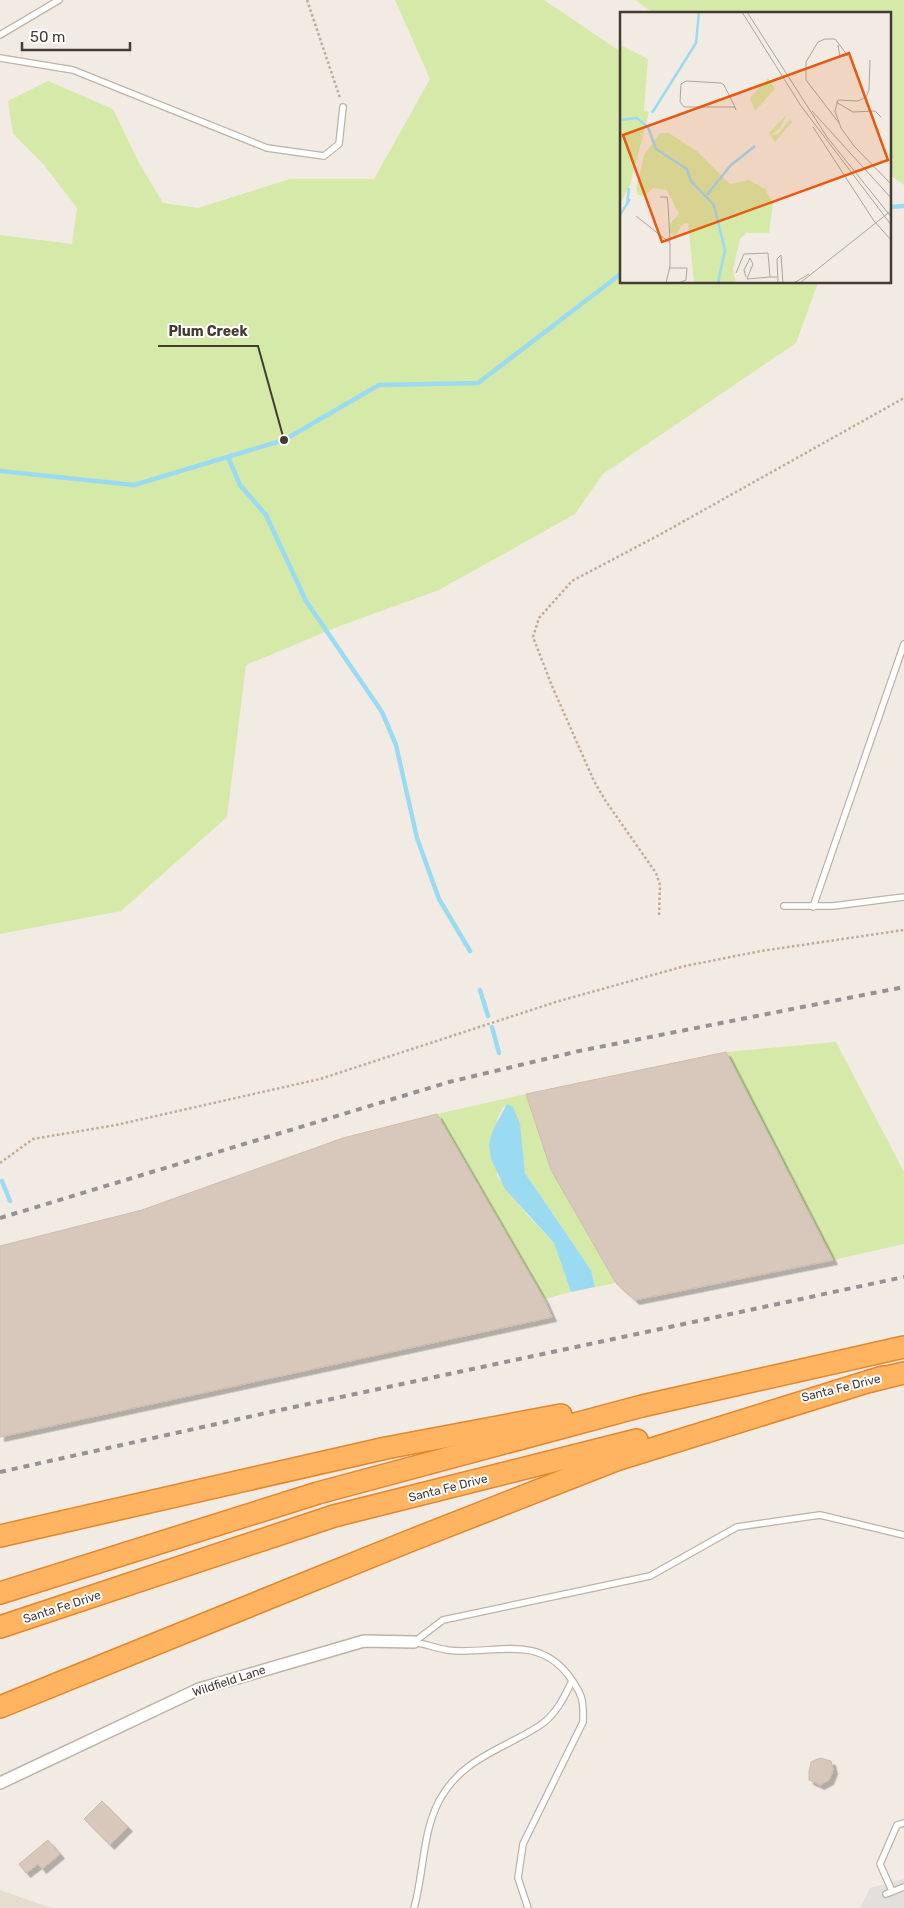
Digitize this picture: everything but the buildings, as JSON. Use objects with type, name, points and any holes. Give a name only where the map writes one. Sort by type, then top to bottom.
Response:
[{"type":"highway","name":"Santa Fe Drive","points":[[0,1593],[318,1493],[642,1406],[904,1347]]},
{"type":"highway","name":"Santa Fe Drive","points":[[0,1627],[334,1516],[904,1373]]},
{"type":"highway","points":[[0,1707],[412,1540],[616,1460],[883,1378]]},
{"type":"highway","points":[[0,1536],[386,1448],[605,1407],[714,1390]]},
{"type":"street","name":"Wildfield Lane","points":[[0,1783],[199,1689],[364,1641],[414,1642]]},
{"type":"lane","points":[[0,35],[59,0]]},
{"type":"lane","points":[[0,58],[73,70],[267,148],[286,151],[324,156],[339,144],[343,107]]},
{"type":"lane","points":[[813,907],[904,644]]},
{"type":"lane","points":[[784,906],[813,907],[904,897]]},
{"type":"lane","points":[[414,1642],[443,1620],[650,1576],[737,1527],[820,1515],[904,1535]]},
{"type":"lane","points":[[414,1642],[449,1650],[511,1647],[541,1653],[560,1665],[584,1701],[583,1722],[523,1844],[518,1878],[528,1908]]},
{"type":"lane","points":[[414,1908],[423,1852],[440,1800],[455,1779],[471,1764],[539,1726],[560,1704],[572,1681]]},
{"type":"lane","points":[[904,1823],[898,1825],[880,1864],[890,1893],[904,1887]]},
{"type":"path","points":[[307,0],[343,107]]},
{"type":"path","points":[[659,915],[660,885],[656,872],[605,800],[594,781],[552,686],[533,636],[539,618],[572,581],[662,534],[904,398]]},
{"type":"path","points":[[0,1163],[33,1139],[116,1125],[320,1079],[559,1001],[685,966],[761,951],[904,930]]},
{"type":"shaded area","points":[[904,1879],[904,1908],[860,1908],[870,1888]]},
{"type":"shaded area","points":[[0,1890],[51,1908],[0,1908]]},
{"type":"green space","points":[[395,0],[544,0],[620,51],[620,284],[818,284],[796,343],[603,474],[575,514],[439,590],[337,627],[246,665],[227,817],[121,911],[0,934],[0,235],[72,244],[77,208],[44,165],[13,134],[8,101],[48,81],[113,109],[138,161],[163,203],[198,208],[290,179],[374,179],[430,79]]},
{"type":"green space","points":[[635,0],[904,0],[904,185],[892,176],[892,12],[652,12]]},
{"type":"green space","points":[[836,1042],[904,1172],[904,1244],[833,1260],[726,1052]]},
{"type":"green space","points":[[526,1094],[551,1170],[616,1283],[595,1287],[591,1270],[525,1173],[521,1139],[504,1106],[497,1119],[497,1176],[528,1216],[554,1243],[571,1292],[544,1299],[437,1114]]},
{"type":"water","points":[[507,1104],[513,1107],[520,1124],[525,1173],[591,1270],[595,1287],[571,1292],[554,1243],[505,1189],[491,1159],[489,1144],[493,1130]]},
{"type":"waterway","points":[[892,207],[904,206]]},
{"type":"waterway","points":[[0,471],[134,485],[284,440],[379,385],[478,383],[620,275]]},
{"type":"waterway","points":[[228,457],[240,485],[266,515],[306,601],[382,712],[396,745],[417,838],[439,899],[470,951]]},
{"type":"waterway","points":[[480,990],[488,1016]]},
{"type":"waterway","points":[[492,1027],[499,1053]]},
{"type":"waterway","points":[[2,1181],[10,1201]]},
{"type":"railway","points":[[0,1218],[449,1082],[579,1051],[904,987]]},
{"type":"railway","points":[[0,1472],[275,1411],[904,1277]]},
{"type":"place","name":"Plum Creek","points":[[284,440]]}]
